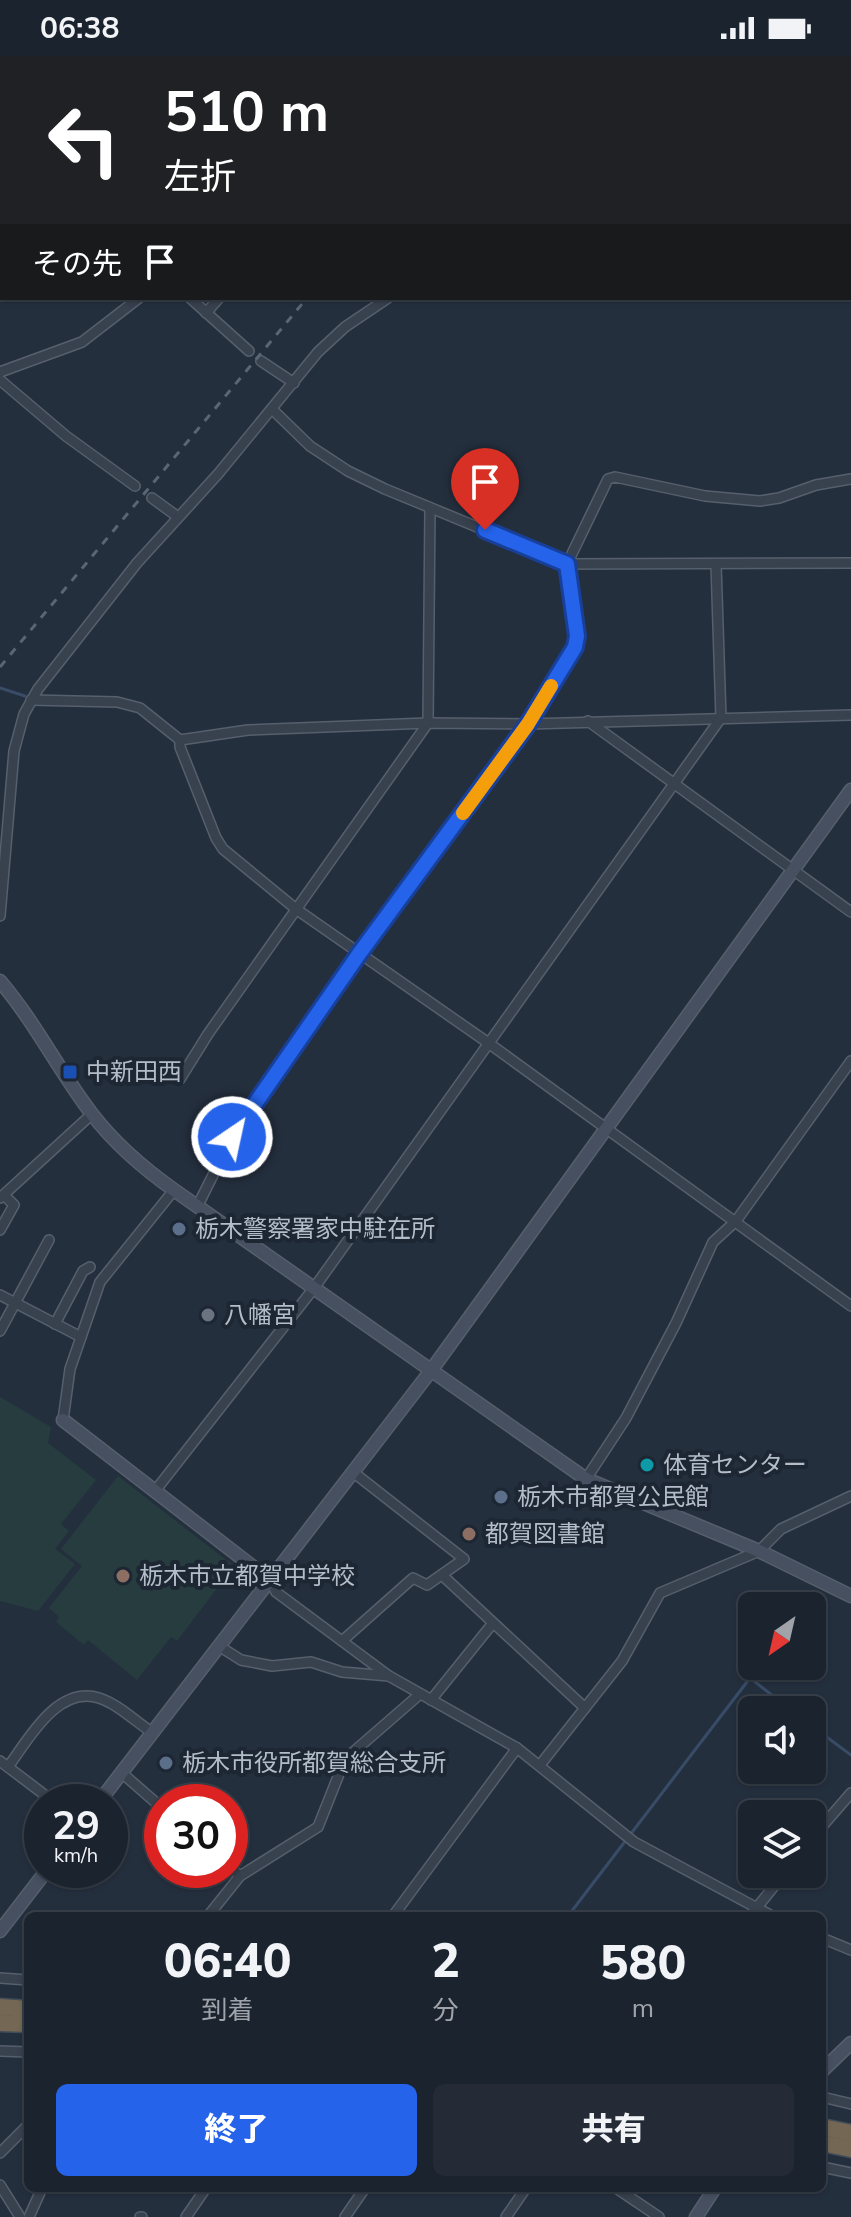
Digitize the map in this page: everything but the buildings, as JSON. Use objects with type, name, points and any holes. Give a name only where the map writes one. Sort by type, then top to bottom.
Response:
[{"type":"highway","points":[[0,2007],[24,2009]]},
{"type":"highway","points":[[0,2023],[24,2024]]},
{"type":"highway","points":[[826,2128],[851,2133]]},
{"type":"highway","points":[[826,2144],[851,2149]]},
{"type":"street","points":[[0,372],[82,342],[136,300]]},
{"type":"street","points":[[192,300],[249,351]]},
{"type":"street","points":[[206,313],[217,300]]},
{"type":"street","points":[[0,916],[14,751],[20,725],[31,700],[137,563],[273,410],[318,352],[345,327],[385,300]]},
{"type":"street","points":[[261,361],[294,383]]},
{"type":"street","points":[[0,380],[66,436],[135,486]]},
{"type":"street","points":[[273,410],[310,446],[348,471],[567,564],[851,563]]},
{"type":"street","points":[[197,1207],[232,1137],[359,954],[528,724],[575,647],[577,636],[567,564],[608,479],[615,477],[705,496],[760,501],[851,479]]},
{"type":"street","points":[[152,498],[178,517]]},
{"type":"street","points":[[180,1079],[208,1034],[428,723],[430,508]]},
{"type":"street","points":[[155,1491],[314,1288],[721,718],[716,564]]},
{"type":"street","points":[[31,700],[117,702],[140,708],[180,740],[248,730],[428,723],[528,724],[851,715]]},
{"type":"street","points":[[588,721],[851,912]]},
{"type":"street","points":[[180,740],[180,747],[223,849],[296,909],[487,1042],[851,1306]]},
{"type":"street","points":[[113,1784],[430,1372],[851,790]]},
{"type":"street","points":[[0,981],[92,1114],[125,1151],[197,1207],[586,1479],[759,1551],[851,1596]]},
{"type":"street","points":[[586,1479],[626,1418],[676,1323],[713,1242],[736,1221],[851,1061]]},
{"type":"street","points":[[0,1230],[14,1205],[2,1196],[92,1114]]},
{"type":"street","points":[[174,1190],[104,1276],[70,1369],[63,1420],[270,1580],[276,1592],[389,1676],[517,1748],[634,1842],[751,1912]]},
{"type":"street","points":[[0,1331],[49,1240]]},
{"type":"street","points":[[55,1324],[83,1271],[90,1267]]},
{"type":"street","points":[[0,1295],[81,1337]]},
{"type":"street","points":[[342,1641],[413,1578],[427,1585],[464,1559],[353,1472]]},
{"type":"street","points":[[540,1765],[622,1661],[660,1593],[759,1551],[781,1529],[851,1496]]},
{"type":"street","points":[[443,1576],[585,1708]]},
{"type":"street","points":[[431,1700],[493,1623]]},
{"type":"street","points":[[219,1646],[241,1660],[272,1666],[311,1662],[342,1672],[389,1676]]},
{"type":"street","points":[[248,1871],[318,1827],[343,1764],[420,1694]]},
{"type":"street","points":[[30,1784],[4,1764],[51,1710],[77,1699],[98,1698],[153,1733]]},
{"type":"street","points":[[396,1912],[517,1748]]},
{"type":"street","points":[[122,1773],[144,1792]]},
{"type":"street","points":[[826,1822],[851,1793]]},
{"type":"street","points":[[2,1923],[32,1888]]},
{"type":"street","points":[[211,1912],[230,1888]]},
{"type":"street","points":[[754,1912],[773,1888]]},
{"type":"street","points":[[826,1940],[851,1950]]},
{"type":"street","points":[[0,1978],[24,1980]]},
{"type":"street","points":[[826,2067],[851,2043]]},
{"type":"street","points":[[0,2051],[24,2052]]},
{"type":"street","points":[[826,2098],[851,2104]]},
{"type":"street","points":[[0,2153],[24,2129]]},
{"type":"street","points":[[826,2168],[851,2173]]},
{"type":"street","points":[[0,2185],[20,2217]]},
{"type":"street","points":[[29,2217],[40,2192]]},
{"type":"street","points":[[186,2217],[203,2192]]},
{"type":"street","points":[[345,2217],[362,2192]]},
{"type":"street","points":[[506,2217],[523,2192]]},
{"type":"street","points":[[622,2192],[659,2217]]},
{"type":"street","points":[[696,2217],[712,2192]]},
{"type":"green space","points":[[0,1397],[51,1427],[48,1443],[96,1480],[61,1524],[69,1531],[55,1549],[75,1564],[38,1611],[0,1601]]},
{"type":"green space","points":[[118,1476],[234,1566],[177,1641],[171,1637],[137,1680],[88,1640],[84,1645],[56,1622],[59,1617],[49,1608],[82,1566],[61,1549]]},
{"type":"waterway","points":[[0,688],[25,696]]},
{"type":"waterway","points":[[571,1912],[750,1678],[773,1696]]},
{"type":"waterway","points":[[826,1736],[851,1755]]},
{"type":"railway","points":[[0,667],[305,300]]},
{"type":"slow traffic","points":[[463,813],[528,724],[551,686]]},
{"type":"place","name":"中新田西","points":[[70,1072]]},
{"type":"place","name":"栃木警察署家中駐在所","points":[[179,1229]]},
{"type":"place","name":"八幡宮","points":[[208,1315]]},
{"type":"place","name":"体育センター","points":[[647,1465]]},
{"type":"place","name":"栃木市都賀公民館","points":[[501,1497]]},
{"type":"place","name":"都賀図書館","points":[[469,1534]]},
{"type":"place","name":"栃木市立都賀中学校","points":[[123,1576]]},
{"type":"place","name":"栃木市役所都賀総合支所","points":[[166,1763]]},
{"type":"route","points":[[232,1137],[359,954],[528,724],[575,647],[577,636],[567,564],[485,530]]}]
